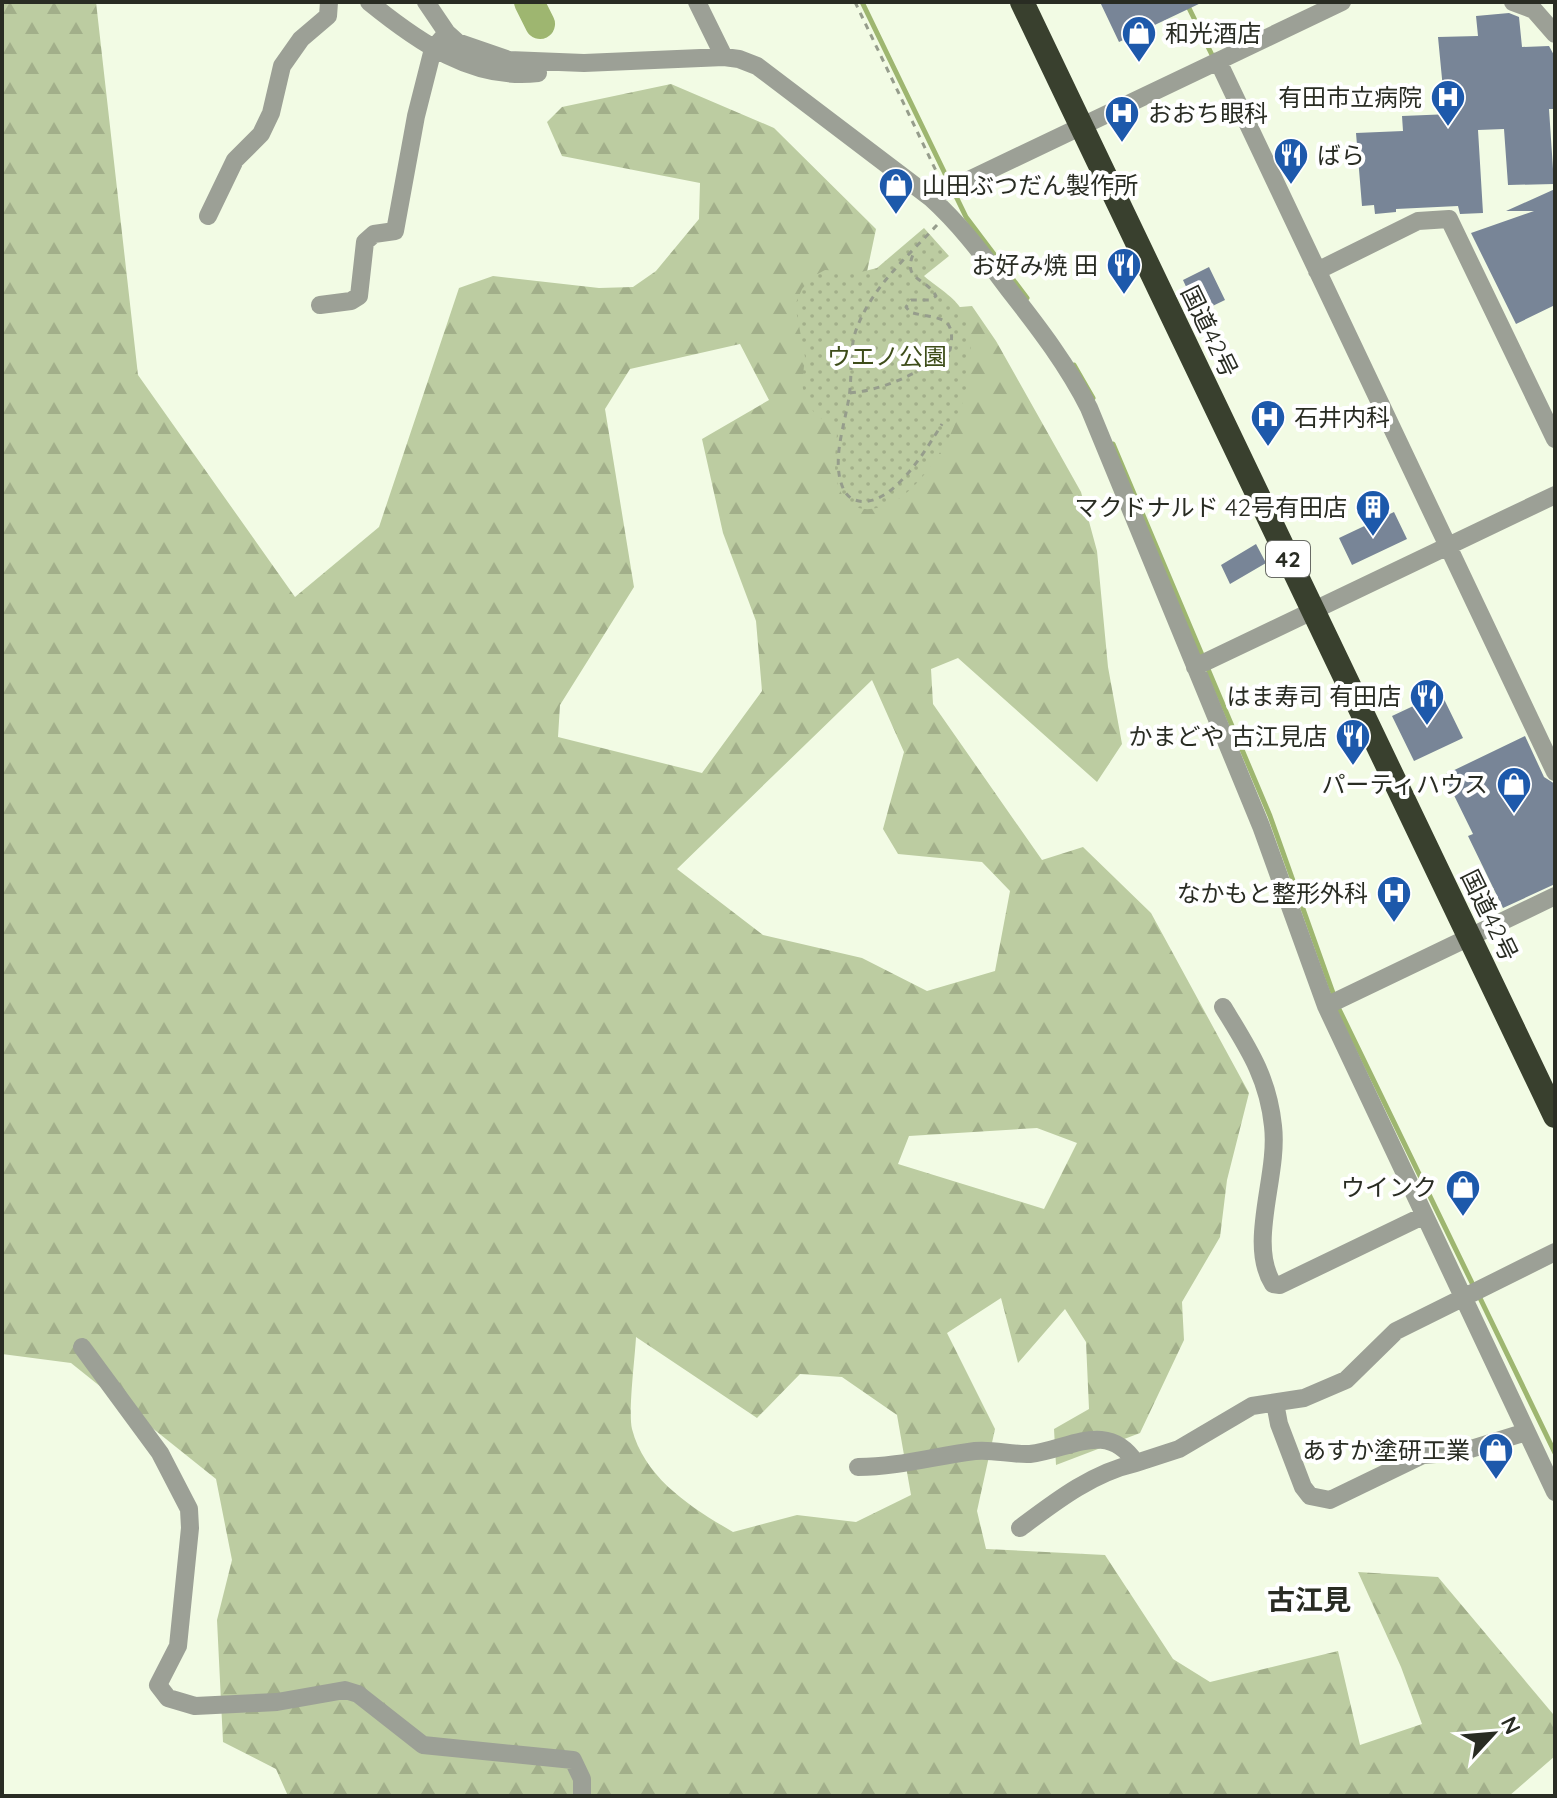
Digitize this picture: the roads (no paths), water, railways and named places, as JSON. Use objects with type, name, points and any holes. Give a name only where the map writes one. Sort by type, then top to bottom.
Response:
[{"type":"highway","name":"国道42号","points":[[1022,2],[1469,937],[1553,1105]]},
{"type":"street","points":[[208,216],[235,160],[261,134],[271,113],[282,66],[301,39],[328,16],[329,2]]},
{"type":"street","points":[[369,2],[433,49],[475,66],[513,74],[543,72],[584,63]]},
{"type":"street","points":[[426,2],[447,33],[468,47],[509,60],[584,63],[724,57],[747,61],[938,194],[947,213],[1039,328],[1082,395],[1272,855],[1326,1006],[1555,1492]]},
{"type":"street","points":[[697,2],[724,57]]},
{"type":"street","points":[[938,194],[1342,2]]},
{"type":"street","points":[[1513,2],[1534,10],[1555,34]]},
{"type":"street","points":[[320,305],[351,301],[359,296],[365,242],[374,234],[395,231],[416,116],[433,49],[447,33]]},
{"type":"street","points":[[1218,61],[1555,772]]},
{"type":"street","points":[[1317,271],[1418,221],[1449,219],[1555,439]]},
{"type":"street","points":[[1195,667],[1555,495]]},
{"type":"street","points":[[1326,1006],[1555,896]]},
{"type":"street","points":[[1223,1007],[1263,1077],[1274,1127],[1272,1176],[1262,1239],[1265,1271],[1273,1284],[1280,1285],[1423,1216]]},
{"type":"street","points":[[1020,1528],[1094,1477],[1113,1468],[1179,1449],[1252,1406],[1304,1398],[1346,1380],[1396,1331],[1555,1252]]},
{"type":"street","points":[[82,1347],[160,1453],[189,1509],[190,1528],[178,1646],[158,1685],[168,1698],[195,1706],[277,1702],[345,1690],[358,1694],[423,1745],[573,1760],[582,1779],[582,1796]]},
{"type":"street","points":[[1275,1403],[1279,1424],[1303,1487],[1310,1496],[1319,1499],[1341,1496],[1423,1455],[1461,1452],[1526,1432]]},
{"type":"street","points":[[858,1467],[886,1467],[976,1451],[1026,1454],[1098,1439],[1115,1442],[1129,1451],[1136,1463]]},
{"type":"waterway","points":[[529,2],[540,24]]},
{"type":"waterway","points":[[862,2],[966,217],[1027,298]]},
{"type":"waterway","points":[[1186,2],[1214,59]]},
{"type":"waterway","points":[[1074,365],[1093,398]]},
{"type":"waterway","points":[[1113,444],[1270,816],[1338,1007],[1474,1287]]},
{"type":"waterway","points":[[1479,1296],[1555,1453]]},
{"type":"place","name":"和光酒店","points":[[1139,64]]},
{"type":"place","name":"有田市立病院","points":[[1448,128]]},
{"type":"place","name":"おおち眼科","points":[[1122,144]]},
{"type":"place","name":"ばら","points":[[1291,186]]},
{"type":"place","name":"山田ぶつだん製作所","points":[[896,216]]},
{"type":"place","name":"お好み焼 田","points":[[1124,296]]},
{"type":"place","name":"石井内科","points":[[1268,448]]},
{"type":"place","name":"マクドナルド 42号有田店","points":[[1373,538]]},
{"type":"place","name":"はま寿司 有田店","points":[[1427,727]]},
{"type":"place","name":"かまどや 古江見店","points":[[1353,767]]},
{"type":"place","name":"パーティハウス","points":[[1514,815]]},
{"type":"place","name":"なかもと整形外科","points":[[1394,924]]},
{"type":"place","name":"ウインク","points":[[1463,1218]]},
{"type":"place","name":"あすか塗研工業","points":[[1496,1481]]},
{"type":"district","name":"古江見","points":[[1309,1599]]},
{"type":"park label","name":"ウエノ公園","points":[[887,356]]}]
